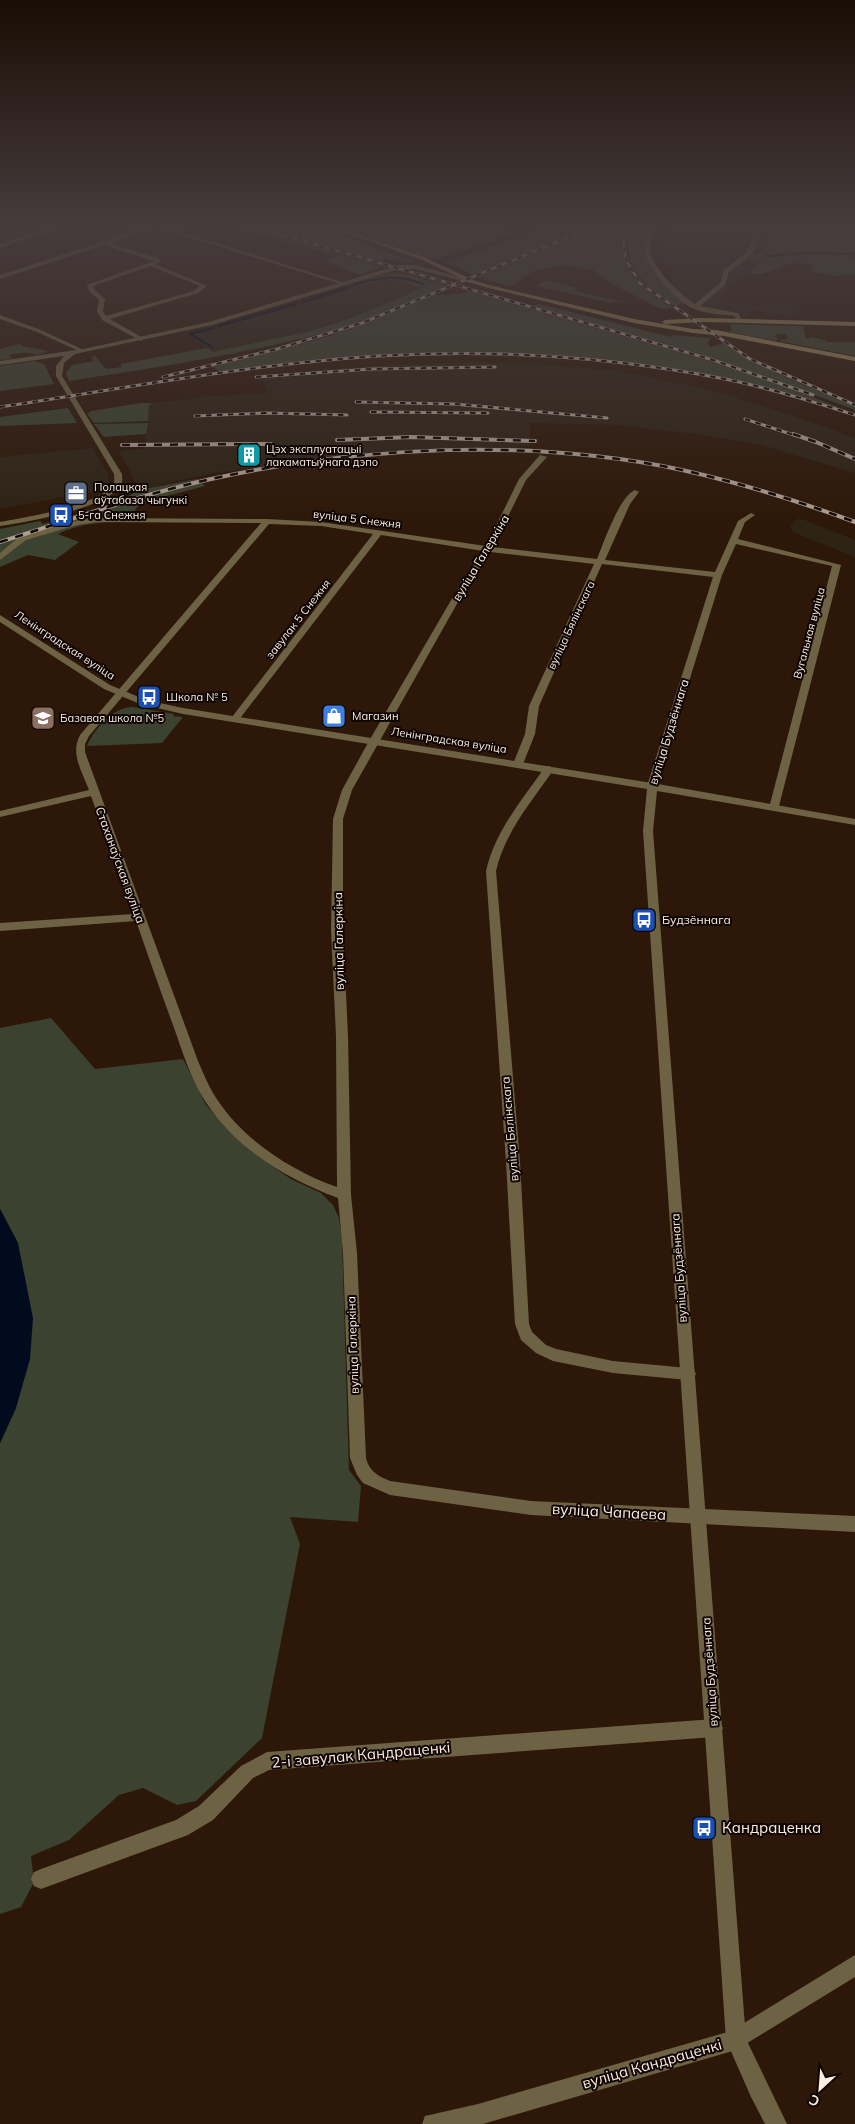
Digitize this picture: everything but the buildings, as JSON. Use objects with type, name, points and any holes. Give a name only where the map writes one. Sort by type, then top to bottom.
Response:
[{"type":"main road","points":[[669,326],[693,332],[723,334]]},
{"type":"main road","points":[[696,326],[723,334],[855,359]]},
{"type":"street","points":[[25,326],[83,351]]},
{"type":"street","points":[[117,326],[141,340]]},
{"type":"street","points":[[0,363],[74,353],[201,326]]},
{"type":"street","points":[[0,524],[33,518],[88,503],[111,492],[119,481],[118,474],[57,371],[59,364],[74,353]]},
{"type":"street","name":"вуліца Галеркіна","points":[[367,1477],[360,1468],[358,1458],[350,1253],[344,1195],[342,1036],[337,930],[338,819],[347,790],[374,741],[488,549],[514,502],[523,480],[543,457]]},
{"type":"street","name":"вуліца Бялінскага","points":[[518,764],[530,734],[534,706],[626,503],[636,492]]},
{"type":"street","name":"вуліца Будзённага","points":[[751,516],[742,521],[735,541],[718,574],[652,786],[648,831],[736,2040],[758,2090],[776,2124]]},
{"type":"street","name":"вуліца 5 Снежня","points":[[0,557],[23,538],[76,523],[97,520],[267,521],[321,524],[488,549],[718,574]]},
{"type":"street","name":"Стаханаўская вуліца","points":[[267,521],[80,744],[80,752],[192,1062],[212,1103],[252,1146],[294,1175],[344,1195]]},
{"type":"street","name":"завулак 5 Снежня","points":[[235,719],[379,532]]},
{"type":"street","name":"Вугальная вуліца","points":[[735,541],[837,566],[774,808]]},
{"type":"street","name":"Ленінградская вуліца","points":[[0,618],[107,687],[122,694],[159,705],[652,786],[855,822]]},
{"type":"street","name":"вуліца Бялінскага","points":[[549,769],[499,844],[492,858],[491,871],[513,1162],[522,1324],[526,1336],[541,1349],[553,1355],[613,1367],[688,1374]]},
{"type":"street","points":[[0,814],[94,792]]},
{"type":"street","points":[[0,927],[139,917]]},
{"type":"street","name":"вуліца Чапаева","points":[[367,1477],[376,1483],[405,1490],[531,1508],[855,1524]]},
{"type":"street","name":"2-і завулак Кандраценкі","points":[[41,1879],[181,1828],[206,1813],[247,1772],[267,1761],[714,1728]]},
{"type":"street","name":"вуліца Кандраценкі","points":[[433,2124],[478,2115],[736,2040],[855,1966]]},
{"type":"shaded area","points":[[222,326],[327,326],[213,352],[189,335]]},
{"type":"shaded area","points":[[474,362],[618,371],[710,390],[791,415],[855,438],[855,473],[762,445],[697,434],[618,425],[530,423],[530,446],[519,446],[516,450],[447,450],[354,454],[214,473],[139,490],[119,451],[144,449],[149,405],[152,403],[198,397],[267,393],[262,379],[311,375],[311,371],[373,366]]},
{"type":"shaded area","points":[[93,448],[108,474],[109,484],[79,498],[64,497],[0,509],[0,457]]},
{"type":"shaded area","points":[[799,518],[855,540],[855,557],[793,532],[790,526]]},
{"type":"green space","points":[[327,326],[345,326],[260,348],[133,371],[69,381],[66,373],[72,365],[94,361],[91,357],[95,356],[106,369],[122,367],[120,364],[207,348],[213,352]]},
{"type":"green space","points":[[358,326],[589,326],[712,362],[788,387],[855,414],[834,406],[769,388],[724,379],[622,363],[565,358],[450,354],[335,359],[221,372],[212,367],[323,338]]},
{"type":"green space","points":[[602,326],[627,326],[671,337],[673,335],[710,338],[708,343],[710,347],[724,343],[772,370],[855,406],[855,410],[791,386],[699,354]]},
{"type":"green space","points":[[731,326],[803,326],[806,339],[811,337],[825,340],[826,342],[855,342],[855,356],[779,341],[788,338],[785,334],[775,335],[778,338],[776,341],[729,332],[732,328]]},
{"type":"green space","points":[[19,344],[48,352],[37,355],[26,353],[9,355],[12,359],[0,360],[0,349]]},
{"type":"green space","points":[[34,361],[44,364],[54,384],[0,391],[0,366]]},
{"type":"green space","points":[[152,403],[149,405],[148,421],[94,423],[87,414],[91,411]]},
{"type":"green space","points":[[68,408],[77,423],[0,426],[0,417]]},
{"type":"green space","points":[[148,423],[146,434],[104,437],[94,424]]},
{"type":"green space","points":[[197,479],[205,486],[140,503],[127,522],[92,524],[75,527],[58,534],[79,542],[55,560],[28,555],[0,567],[0,529],[40,521],[43,524],[118,502],[139,490]]},
{"type":"green space","points":[[133,707],[183,717],[162,743],[87,746],[94,733],[105,720],[118,711]]},
{"type":"green space","points":[[51,1018],[95,1069],[183,1059],[206,1105],[248,1149],[291,1179],[321,1193],[333,1205],[339,1218],[342,1239],[349,1470],[361,1486],[358,1522],[290,1517],[300,1544],[262,1738],[196,1801],[177,1805],[143,1788],[119,1795],[69,1840],[31,1856],[34,1882],[21,1907],[0,1914],[0,1443],[16,1408],[18,1243],[0,1209],[0,1028]]},
{"type":"water","points":[[0,1209],[18,1243],[33,1318],[30,1359],[16,1408],[0,1443]]},
{"type":"waterway","points":[[212,347],[190,334],[214,328]]},
{"type":"railway","points":[[163,377],[277,349],[352,326]]},
{"type":"railway","points":[[597,326],[713,360],[813,395]]},
{"type":"railway","points":[[702,326],[750,359],[855,405]]},
{"type":"railway","points":[[0,407],[189,377],[331,360],[423,354],[510,354],[596,360],[682,371],[758,386],[855,415]]},
{"type":"railway","points":[[256,377],[371,369],[495,367]]},
{"type":"railway","points":[[356,402],[454,404],[607,418]]},
{"type":"railway","points":[[371,412],[488,413]]},
{"type":"railway","points":[[195,416],[266,413],[347,415]]},
{"type":"railway","points":[[745,419],[797,436]]},
{"type":"railway","points":[[793,434],[855,459]]},
{"type":"railway","points":[[337,440],[411,437],[535,441]]},
{"type":"railway","points":[[122,445],[271,444]]},
{"type":"railway","points":[[0,542],[131,500],[211,479],[327,459],[386,453],[446,450],[566,453],[625,460],[682,470],[748,487],[855,522]]},
{"type":"place","name":"Цэх эксплуатацыі лакаматыўнага дэпо","points":[[249,455]]},
{"type":"place","name":"Полацкая аўтабаза чыгункі","points":[[76,493]]},
{"type":"place","name":"5-га Снежня","points":[[61,515]]},
{"type":"place","name":"Школа № 5","points":[[149,697]]},
{"type":"place","name":"Магазин","points":[[334,716]]},
{"type":"place","name":"Базавая школа №5","points":[[43,718]]},
{"type":"place","name":"Будзённага","points":[[644,920]]},
{"type":"place","name":"Кандраценка","points":[[704,1828]]}]
